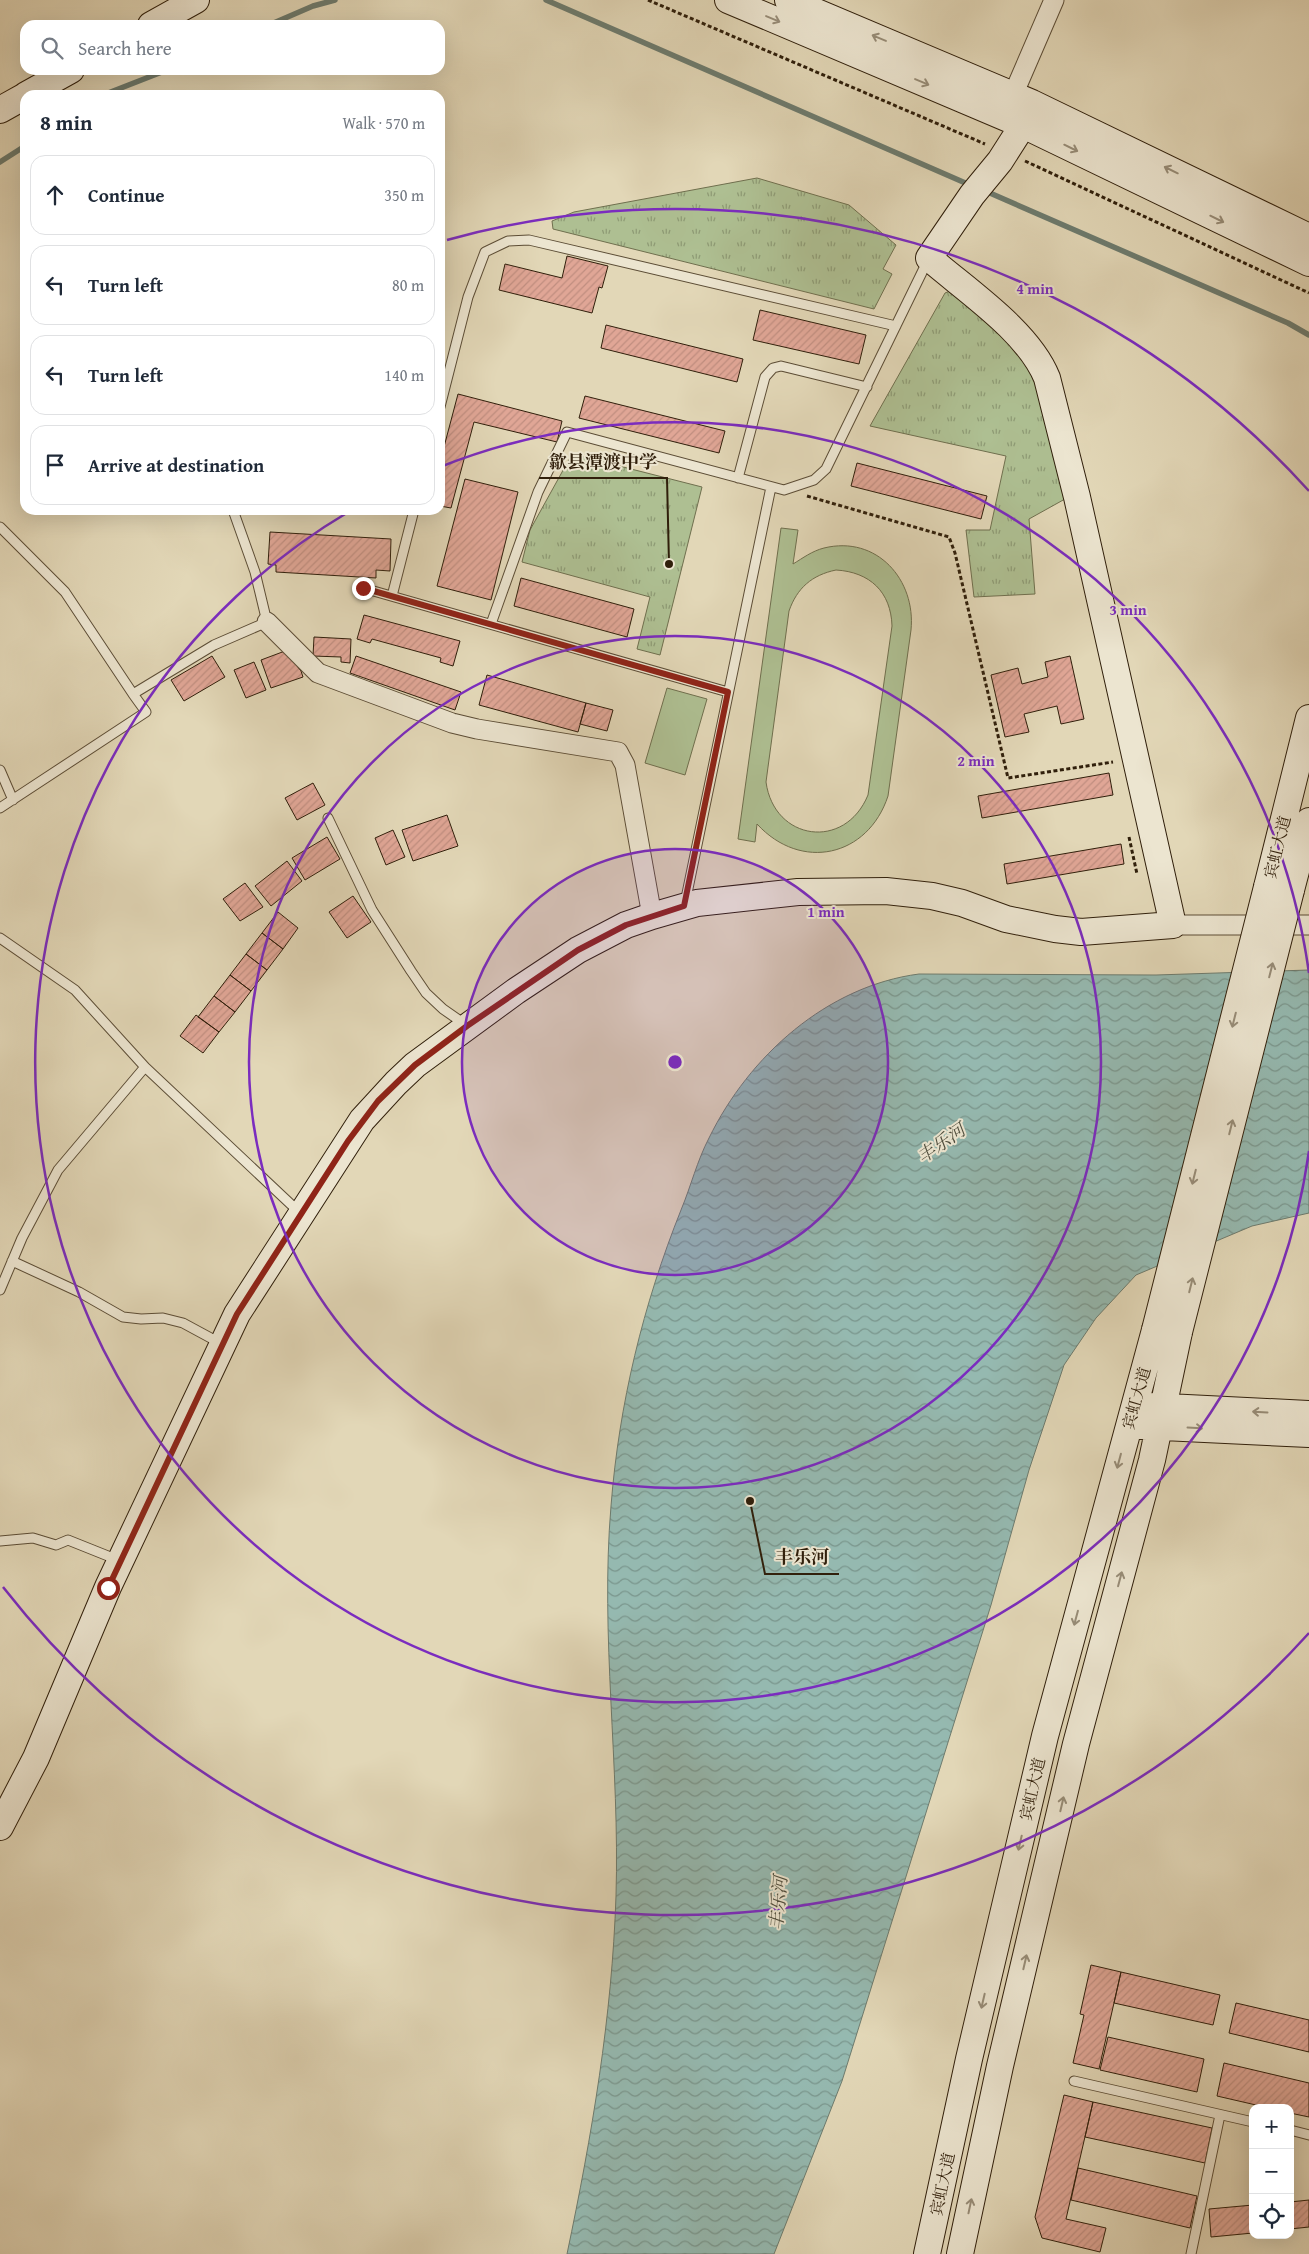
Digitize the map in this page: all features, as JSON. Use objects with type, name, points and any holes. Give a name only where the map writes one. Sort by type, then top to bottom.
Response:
[{"type":"main road","points":[[160,20],[196,0]]},
{"type":"main road","points":[[728,0],[1023,125],[1309,263]]},
{"type":"main road","points":[[788,0],[1013,95],[1309,237]]},
{"type":"main road","points":[[35,90],[62,75]]},
{"type":"main road","points":[[0,110],[20,98]]},
{"type":"main road","points":[[0,1827],[36,1758],[121,1562],[237,1314],[348,1141],[378,1101],[415,1065],[467,1026],[578,950],[602,936],[652,916],[684,906],[759,895],[837,890],[886,891],[932,896],[962,902],[1006,918],[1054,929],[1081,932],[1173,925],[1078,497],[1046,378],[1039,360],[1024,339],[929,258],[972,195],[1003,157],[1023,125]]},
{"type":"main road","name":"宾虹大道","points":[[1279,889],[1309,718]]},
{"type":"main road","name":"宾虹大道","points":[[1279,889],[1309,821]]},
{"type":"main road","points":[[1168,1331],[1279,889]]},
{"type":"main road","name":"宾虹大道","points":[[927,2254],[969,2059],[1044,1736],[1131,1416],[1168,1331]]},
{"type":"main road","name":"宾虹大道","points":[[960,2254],[1003,2057],[1076,1744],[1161,1417],[1168,1331]]},
{"type":"main road","points":[[1131,1416],[1309,1414]]},
{"type":"main road","points":[[1161,1417],[1309,1434]]},
{"type":"street","points":[[1013,95],[1054,0]]},
{"type":"street","points":[[267,622],[318,673],[452,723],[477,729],[618,752],[625,765],[652,916]]},
{"type":"street","points":[[1173,925],[1309,925]]},
{"type":"lane","points":[[445,387],[468,297],[485,252],[508,241],[529,240],[896,326]]},
{"type":"lane","points":[[491,624],[538,492],[567,432],[784,490],[814,480],[826,469],[929,258]]},
{"type":"lane","points":[[738,478],[765,377],[773,368],[781,366],[866,387]]},
{"type":"lane","points":[[684,906],[771,486]]},
{"type":"lane","points":[[133,694],[214,645],[267,622],[255,572],[235,515]]},
{"type":"lane","points":[[392,596],[413,515]]},
{"type":"lane","points":[[0,527],[65,592],[146,712],[0,808]]},
{"type":"lane","points":[[363,588],[728,692]]},
{"type":"lane","points":[[0,770],[13,800]]},
{"type":"lane","points":[[328,818],[372,910],[426,993],[443,1009],[467,1026]]},
{"type":"lane","points":[[0,938],[75,990],[146,1067],[301,1214]]},
{"type":"lane","points":[[0,1290],[12,1261],[58,1170],[146,1067]]},
{"type":"lane","points":[[12,1261],[79,1292],[123,1317],[163,1318],[183,1323],[222,1345]]},
{"type":"lane","points":[[0,1541],[33,1538],[56,1546],[68,1540],[121,1562]]},
{"type":"lane","points":[[1074,2081],[1249,2121]]},
{"type":"lane","points":[[1190,2254],[1220,2115]]},
{"type":"lane","points":[[1294,2131],[1309,2135]]},
{"type":"path","points":[[648,0],[1309,293]]},
{"type":"path","points":[[784,490],[949,537],[1008,778],[1112,761],[1114,770]]},
{"type":"path","points":[[1129,836],[1137,874]]},
{"type":"green space","points":[[757,178],[849,205],[896,245],[883,269],[892,274],[874,309],[553,229],[552,221],[574,212]]},
{"type":"green space","points":[[950,291],[1019,345],[1039,380],[1065,499],[1029,519],[1035,594],[974,597],[966,530],[990,530],[1006,456],[870,426],[945,293]]},
{"type":"green space","points":[[572,454],[702,487],[660,655],[637,649],[650,597],[522,562],[530,530]]},
{"type":"green space","points":[[781,528],[798,530],[793,564],[824,548],[843,546],[861,548],[876,555],[889,565],[900,579],[907,594],[911,612],[911,630],[888,796],[878,817],[865,833],[849,844],[832,851],[813,852],[793,848],[774,839],[757,824],[755,842],[738,839]],"holes":[[[836,570],[859,575],[876,586],[888,603],[891,614],[892,626],[868,795],[857,813],[843,825],[828,831],[811,832],[796,827],[782,817],[772,802],[766,782],[789,611],[801,589],[813,579]]]},
{"type":"green space","points":[[667,688],[707,699],[685,775],[645,763]]},
{"type":"water","points":[[1309,970],[1309,1213],[1252,1226],[1136,1275],[1096,1318],[1064,1365],[1029,1470],[991,1605],[842,2081],[774,2254],[567,2254],[585,2165],[599,2076],[614,1941],[616,1847],[609,1652],[608,1555],[611,1506],[620,1430],[635,1355],[655,1282],[701,1156],[726,1108],[746,1079],[769,1053],[794,1030],[823,1010],[853,993],[885,981],[919,974],[1156,975]]},
{"type":"building","points":[[567,256],[608,266],[602,288],[599,287],[592,313],[499,290],[505,264],[562,278]]},
{"type":"building","points":[[760,310],[866,335],[859,364],[753,340]]},
{"type":"building","points":[[606,325],[743,359],[737,382],[601,348]]},
{"type":"building","points":[[458,394],[562,421],[557,442],[474,422],[451,508],[445,507],[445,443]]},
{"type":"building","points":[[585,396],[725,431],[719,453],[579,418]]},
{"type":"building","points":[[857,463],[987,496],[981,519],[851,486]]},
{"type":"building","points":[[465,479],[518,492],[491,600],[437,586]]},
{"type":"building","points":[[270,532],[391,539],[390,571],[376,570],[376,578],[276,572],[276,565],[268,564]]},
{"type":"building","points":[[521,578],[634,609],[627,637],[514,606]]},
{"type":"building","points":[[364,615],[460,641],[453,666],[440,662],[441,658],[372,639],[370,643],[357,639]]},
{"type":"building","points":[[314,637],[351,639],[350,663],[341,662],[341,657],[313,656]]},
{"type":"building","points":[[285,651],[301,671],[303,677],[271,688],[261,660]]},
{"type":"building","points":[[212,656],[225,677],[184,701],[171,680]]},
{"type":"building","points":[[356,656],[461,692],[455,710],[350,673]]},
{"type":"building","points":[[1070,656],[1084,719],[1061,724],[1057,706],[1024,714],[1029,732],[1005,737],[991,675],[1018,668],[1022,684],[1048,677],[1045,662]]},
{"type":"building","points":[[254,662],[266,690],[246,698],[234,670]]},
{"type":"building","points":[[487,675],[586,703],[578,732],[479,705]]},
{"type":"building","points":[[586,703],[613,710],[607,731],[580,724]]},
{"type":"building","points":[[1109,773],[1113,795],[982,818],[978,796]]},
{"type":"building","points":[[313,783],[325,805],[297,820],[285,798]]},
{"type":"building","points":[[447,815],[458,846],[413,861],[402,830]]},
{"type":"building","points":[[393,830],[405,857],[386,865],[375,838]]},
{"type":"building","points":[[327,837],[340,859],[305,880],[292,858]]},
{"type":"building","points":[[1121,844],[1124,864],[1007,884],[1004,864]]},
{"type":"building","points":[[287,861],[302,881],[271,906],[255,886]]},
{"type":"building","points":[[245,883],[263,907],[240,921],[223,899]]},
{"type":"building","points":[[353,896],[371,922],[347,938],[329,912]]},
{"type":"building","points":[[278,912],[298,928],[283,949],[262,933]]},
{"type":"building","points":[[262,933],[283,949],[267,970],[246,954]]},
{"type":"building","points":[[246,954],[267,970],[251,991],[230,975]]},
{"type":"building","points":[[230,975],[251,991],[235,1012],[214,996]]},
{"type":"building","points":[[214,996],[235,1012],[219,1032],[198,1017]]},
{"type":"building","points":[[196,1015],[219,1032],[203,1053],[180,1036]]},
{"type":"building","points":[[1091,1965],[1121,1972],[1099,2069],[1073,2063],[1084,2015],[1080,2014]]},
{"type":"building","points":[[1121,1972],[1220,1995],[1213,2025],[1114,2003]]},
{"type":"building","points":[[1236,2003],[1309,2020],[1309,2052],[1229,2033]]},
{"type":"building","points":[[1108,2037],[1204,2059],[1197,2092],[1100,2070]]},
{"type":"building","points":[[1224,2063],[1309,2083],[1309,2117],[1294,2114],[1294,2104],[1252,2104],[1217,2096]]},
{"type":"building","points":[[1064,2095],[1093,2102],[1066,2219],[1106,2228],[1100,2252],[1042,2238],[1035,2217]]},
{"type":"building","points":[[1093,2102],[1212,2128],[1205,2163],[1085,2137]]},
{"type":"building","points":[[1078,2168],[1197,2196],[1190,2228],[1071,2200]]},
{"type":"building","points":[[1309,2200],[1309,2227],[1294,2229],[1294,2202]]},
{"type":"building","points":[[1249,2205],[1249,2233],[1211,2237],[1209,2209]]},
{"type":"waterway","points":[[281,20],[313,6],[335,0]]},
{"type":"waterway","points":[[546,0],[970,185]]},
{"type":"waterway","points":[[116,90],[154,75]]},
{"type":"waterway","points":[[0,162],[20,149]]},
{"type":"waterway","points":[[983,190],[1288,323],[1309,335]]},
{"type":"place","name":"歙县潭渡中学","points":[[669,564]]},
{"type":"place","name":"丰乐河","points":[[750,1501]]},
{"type":"route","points":[[108,1588],[237,1314],[348,1141],[378,1101],[415,1065],[516,991],[578,950],[626,925],[684,906],[728,692],[363,588]]}]
